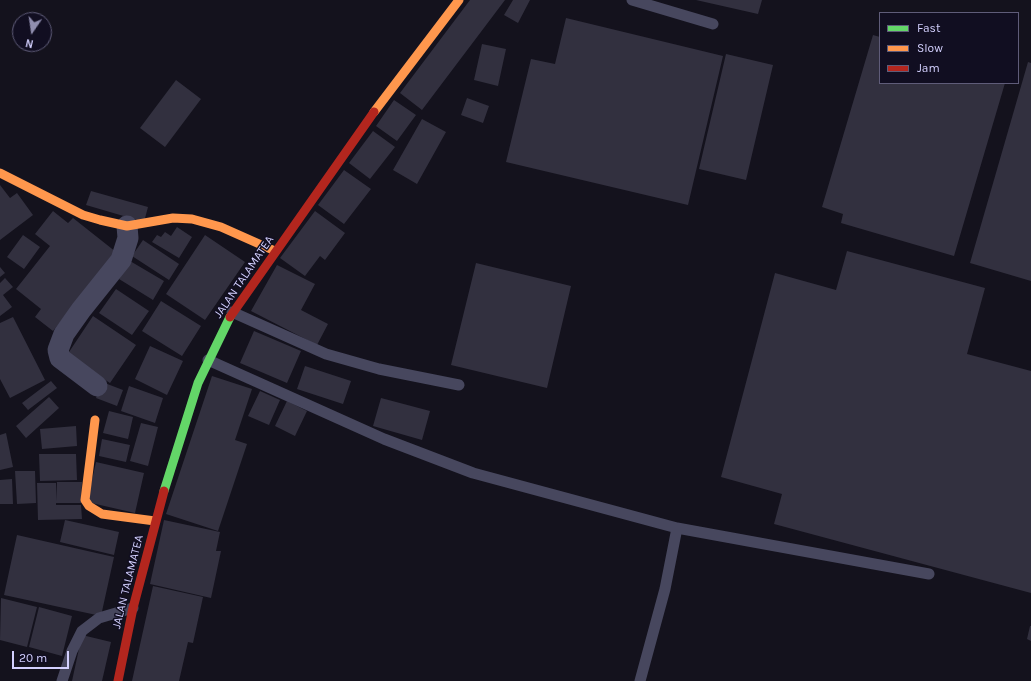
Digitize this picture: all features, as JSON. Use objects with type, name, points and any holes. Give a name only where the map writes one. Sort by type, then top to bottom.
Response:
[{"type":"street","name":"JALAN TALAMATEA","points":[[118,681],[133,608],[156,521],[198,383],[232,312],[374,112],[459,0]]},
{"type":"street","points":[[0,173],[83,215],[127,226],[173,218],[192,220],[221,227],[275,251]]},
{"type":"street","points":[[97,386],[60,358],[58,350],[64,334],[121,260],[128,238],[127,226]]},
{"type":"street","points":[[95,420],[85,500],[88,506],[102,514],[156,521]]},
{"type":"lane","points":[[632,0],[713,24]]},
{"type":"lane","points":[[232,312],[326,354],[379,370],[459,385]]},
{"type":"lane","points":[[208,360],[384,439],[473,473],[677,528],[929,574]]},
{"type":"lane","points":[[640,681],[665,589],[677,528]]},
{"type":"lane","points":[[62,681],[72,651],[82,631],[99,618],[133,608]]},
{"type":"building","points":[[470,0],[505,0],[422,110],[400,93]]},
{"type":"building","points":[[513,0],[530,0],[518,23],[504,15]]},
{"type":"building","points":[[696,0],[762,0],[758,14]]},
{"type":"building","points":[[566,18],[723,56],[688,205],[506,162],[531,59],[555,64]]},
{"type":"building","points":[[873,35],[879,37],[879,84],[1005,84],[954,256],[841,223],[843,214],[822,207]]},
{"type":"building","points":[[482,44],[506,49],[498,86],[474,80]]},
{"type":"building","points":[[726,54],[773,65],[746,180],[699,169]]},
{"type":"building","points":[[1028,62],[1031,63],[1031,281],[970,263]]},
{"type":"building","points":[[176,80],[201,99],[165,147],[140,128]]},
{"type":"building","points":[[467,98],[489,106],[483,123],[461,115]]},
{"type":"building","points":[[394,100],[416,115],[397,141],[376,126]]},
{"type":"building","points":[[422,119],[446,132],[417,184],[393,170]]},
{"type":"building","points":[[373,131],[395,147],[370,179],[349,163]]},
{"type":"building","points":[[344,170],[371,189],[344,224],[318,205]]},
{"type":"building","points":[[0,185],[10,198],[17,193],[33,215],[0,240]]},
{"type":"building","points":[[91,191],[148,207],[144,222],[86,205]]},
{"type":"building","points":[[53,211],[68,223],[73,218],[116,252],[53,331],[35,317],[41,309],[16,289],[50,246],[35,234]]},
{"type":"building","points":[[315,211],[345,233],[325,260],[320,256],[305,276],[280,258]]},
{"type":"building","points":[[177,227],[192,237],[179,258],[152,242],[157,235],[161,237],[165,232],[171,236]]},
{"type":"building","points":[[23,235],[40,247],[24,269],[7,257]]},
{"type":"building","points":[[205,235],[245,262],[205,320],[166,294]]},
{"type":"building","points":[[143,240],[179,264],[169,280],[132,256]]},
{"type":"building","points":[[847,251],[985,288],[967,354],[1031,371],[1031,593],[774,524],[782,494],[721,477],[775,273],[836,290]]},
{"type":"building","points":[[130,261],[164,281],[153,300],[119,279]]},
{"type":"building","points":[[476,263],[571,286],[547,388],[451,365]]},
{"type":"building","points":[[277,265],[315,284],[301,310],[328,324],[317,345],[251,311]]},
{"type":"building","points":[[0,267],[5,273],[0,277]]},
{"type":"building","points":[[5,278],[13,287],[3,295],[12,307],[0,316],[0,283]]},
{"type":"building","points":[[116,289],[149,311],[132,335],[99,313]]},
{"type":"building","points":[[161,301],[201,326],[182,356],[142,331]]},
{"type":"building","points":[[93,316],[136,345],[110,383],[67,355]]},
{"type":"building","points":[[13,317],[45,380],[10,398],[0,379],[0,323]]},
{"type":"building","points":[[254,331],[301,351],[287,383],[240,363]]},
{"type":"building","points":[[150,346],[183,361],[167,395],[135,379]]},
{"type":"building","points":[[305,366],[351,381],[343,404],[297,389]]},
{"type":"building","points":[[212,376],[252,389],[235,440],[247,444],[218,531],[166,514]]},
{"type":"building","points":[[51,381],[57,388],[28,410],[22,403]]},
{"type":"building","points":[[102,382],[123,390],[117,406],[96,398]]},
{"type":"building","points":[[129,386],[163,398],[155,423],[121,411]]},
{"type":"building","points":[[260,391],[280,400],[269,425],[248,416]]},
{"type":"building","points":[[49,397],[59,408],[26,438],[16,426]]},
{"type":"building","points":[[381,398],[430,411],[422,440],[373,426]]},
{"type":"building","points":[[287,401],[307,411],[295,436],[275,426]]},
{"type":"building","points":[[109,411],[133,417],[128,439],[103,433]]},
{"type":"building","points":[[141,423],[158,427],[148,466],[130,461]]},
{"type":"building","points":[[76,426],[77,446],[42,449],[40,429]]},
{"type":"building","points":[[6,433],[13,467],[0,470],[0,435]]},
{"type":"building","points":[[102,439],[130,445],[126,462],[99,456]]},
{"type":"building","points":[[39,454],[76,454],[77,480],[40,481]]},
{"type":"building","points":[[96,462],[144,473],[135,513],[87,502]]},
{"type":"building","points":[[15,471],[35,471],[36,503],[17,504]]},
{"type":"building","points":[[12,479],[13,504],[0,504],[0,480]]},
{"type":"building","points":[[57,482],[82,482],[81,503],[56,503],[56,505],[81,505],[82,519],[38,520],[37,483],[56,483],[57,501]]},
{"type":"building","points":[[65,520],[119,532],[114,555],[60,542]]},
{"type":"building","points":[[164,520],[220,532],[216,551],[221,551],[211,598],[150,584]]},
{"type":"building","points":[[17,535],[114,557],[101,616],[4,595]]},
{"type":"building","points":[[153,586],[203,597],[193,643],[188,642],[179,681],[132,681]]},
{"type":"building","points":[[1,598],[37,607],[27,647],[0,640]]},
{"type":"building","points":[[39,607],[72,616],[62,656],[29,647]]},
{"type":"building","points":[[1031,626],[1031,641],[1027,639]]},
{"type":"building","points":[[82,635],[111,642],[102,681],[72,681]]},
{"type":"traffic: fast","points":[[164,491],[198,383],[230,317]]},
{"type":"traffic: slow","points":[[374,112],[459,0]]},
{"type":"traffic: slow","points":[[0,173],[83,215],[100,220],[127,226],[173,218],[192,219],[221,227],[275,251]]},
{"type":"traffic: slow","points":[[95,420],[85,500],[89,506],[102,514],[155,521]]},
{"type":"traffic: jam","points":[[230,317],[374,112]]},
{"type":"traffic: jam","points":[[118,681],[133,608],[164,491]]}]
